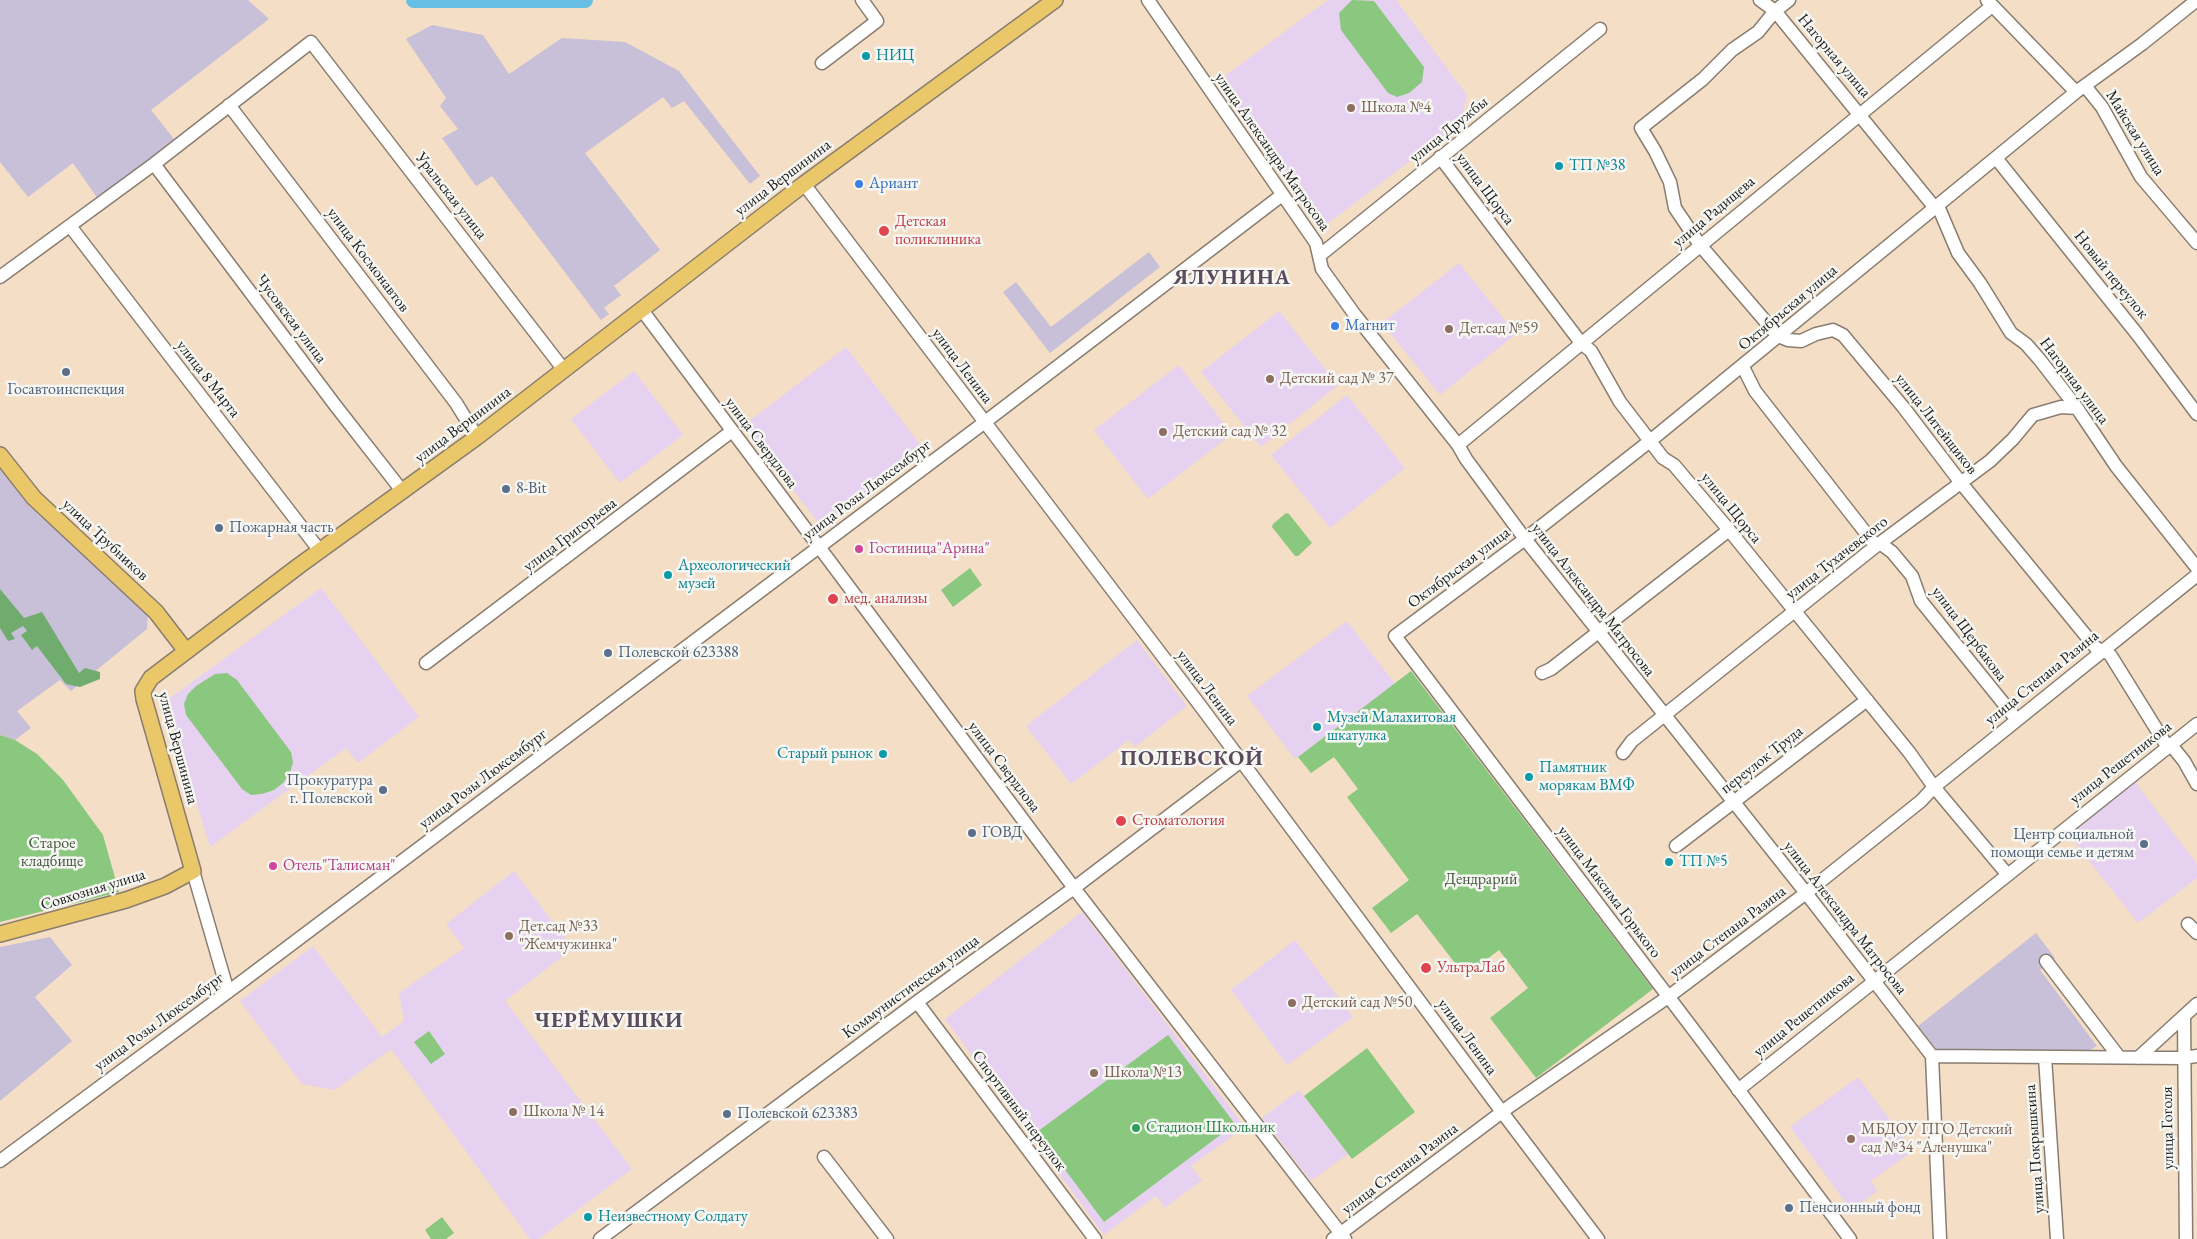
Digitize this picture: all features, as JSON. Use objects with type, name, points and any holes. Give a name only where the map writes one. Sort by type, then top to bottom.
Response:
[{"type":"main road","name":"улица Вершинина","points":[[194,871],[143,695],[151,678],[320,551],[478,437],[804,184],[1055,0]]},
{"type":"main road","name":"улица Трубников","points":[[0,455],[34,498],[156,612],[186,651]]},
{"type":"main road","name":"Совхозная улица","points":[[0,934],[126,900],[165,886],[194,871]]},
{"type":"street","points":[[822,62],[877,21],[862,0]]},
{"type":"street","name":"улица Александра Матросова","points":[[1148,0],[1316,243],[1322,269],[1355,315],[1458,445],[1466,460],[1525,539],[1806,893],[1932,1056]]},
{"type":"street","name":"Нагорная улица","points":[[1760,0],[1775,11],[1860,113],[1874,134],[1936,207],[1958,253],[1980,283],[2011,333],[2026,344],[2076,408],[2116,466],[2197,568]]},
{"type":"street","points":[[1778,336],[1700,245],[1675,208],[1670,182],[1641,128],[1703,79],[1732,50],[1758,32],[1775,11],[1789,0]]},
{"type":"street","name":"Октябрьская улица","points":[[1395,636],[1525,539],[1650,441],[1743,367],[1778,336],[2080,89],[2142,44],[2197,0]]},
{"type":"street","name":"Майская улица","points":[[1990,3],[2080,89],[2102,107],[2141,177],[2197,243]]},
{"type":"street","name":"улица Радищева","points":[[1458,445],[1860,113],[1990,3]]},
{"type":"street","name":"улица Дружбы","points":[[1319,256],[1600,29]]},
{"type":"street","name":"Уральская улица","points":[[229,105],[311,42],[564,370]]},
{"type":"street","points":[[0,276],[154,164],[229,105]]},
{"type":"street","name":"улица Космонавтов","points":[[229,105],[456,403],[478,437]]},
{"type":"street","name":"улица Щорса","points":[[1440,157],[1581,343],[1591,351],[1620,402],[1663,458],[1674,465],[1729,530],[1867,700],[1934,788],[2007,874]]},
{"type":"street","name":"Новый переулок","points":[[1996,158],[2137,334],[2197,414]]},
{"type":"street","name":"Чусовская улица","points":[[154,164],[403,492]]},
{"type":"street","name":"улица Ленина","points":[[804,184],[1241,761],[1598,1239]]},
{"type":"street","name":"улица Розы Люксембург","points":[[0,1161],[228,992],[819,547],[1282,195]]},
{"type":"street","name":"улица 8 Марта","points":[[70,226],[320,551]]},
{"type":"street","name":"улица Свердлова","points":[[642,310],[1074,888],[1340,1237]]},
{"type":"street","name":"улица Литейщиков","points":[[1778,336],[1788,340],[1801,341],[1816,334],[1833,330],[1843,335],[1904,408],[1961,483],[2096,648],[2108,652],[2165,744],[2171,745],[2184,761],[2197,784]]},
{"type":"street","name":"улица Щербакова","points":[[1743,367],[1755,391],[1878,545],[1892,552],[1912,576],[1921,601],[2016,720]]},
{"type":"street","name":"улица Тухачевского","points":[[1623,753],[1632,741],[1878,545],[1990,462],[2013,440],[2033,415],[2061,407],[2076,408]]},
{"type":"street","name":"улица Григорьева","points":[[426,663],[732,431]]},
{"type":"street","points":[[1542,673],[1551,669],[1729,530]]},
{"type":"street","name":"улица Степана Разина","points":[[1340,1237],[1502,1112],[1668,997],[1806,893],[1921,802],[1934,788],[2016,720],[2197,575]]},
{"type":"street","name":"улица Максима Горького","points":[[1395,636],[1850,1239]]},
{"type":"street","name":"переулок Труда","points":[[1676,846],[1867,700]]},
{"type":"street","name":"улица Решетникова","points":[[1738,1090],[2197,724]]},
{"type":"street","name":"Коммунистическая улица","points":[[606,1237],[1241,761]]},
{"type":"street","name":"улица Вершинина","points":[[194,871],[228,992]]},
{"type":"street","points":[[2046,961],[2119,1058]]},
{"type":"street","name":"Спортивный переулок","points":[[917,1002],[1095,1239]]},
{"type":"street","points":[[2138,1058],[2197,1004]]},
{"type":"street","name":"улица Гоголя","points":[[2184,1016],[2186,1239]]},
{"type":"street","points":[[1940,1239],[1932,1056],[2119,1058],[2183,1058],[2197,1056]]},
{"type":"street","name":"улица Покрышкина","points":[[2045,1057],[2057,1239]]},
{"type":"street","points":[[824,1156],[887,1239]]},
{"type":"shaded area","points":[[0,0],[248,0],[269,19],[151,110],[174,139],[98,199],[73,163],[28,197],[0,162]]},
{"type":"shaded area","name":"Школа №4","points":[[1328,0],[1396,0],[1467,95],[1461,122],[1322,228],[1219,80]]},
{"type":"shaded area","points":[[432,25],[483,35],[509,74],[562,38],[625,42],[679,71],[760,176],[750,184],[684,101],[672,108],[663,97],[585,153],[660,250],[614,286],[621,295],[604,308],[609,314],[601,320],[492,176],[476,186],[442,138],[458,129],[440,106],[446,98],[406,39]]},
{"type":"shaded area","points":[[1149,252],[1160,267],[1050,353],[1003,292],[1016,282],[1051,327]]},
{"type":"shaded area","name":"Дет.сад №59","points":[[1459,263],[1516,334],[1440,395],[1382,323]]},
{"type":"shaded area","name":"Детский сад № 37","points":[[1279,311],[1338,385],[1261,447],[1201,372]]},
{"type":"shaded area","points":[[846,347],[925,451],[823,529],[744,425]]},
{"type":"shaded area","name":"Детский сад № 32","points":[[1179,365],[1232,434],[1148,499],[1094,430]]},
{"type":"shaded area","points":[[634,371],[683,435],[620,483],[571,419]]},
{"type":"shaded area","name":"Детский сад № 32","points":[[1347,395],[1405,468],[1330,528],[1271,455]]},
{"type":"shaded area","points":[[0,470],[30,507],[148,613],[147,629],[71,691],[60,680],[17,711],[31,728],[15,740],[0,735]]},
{"type":"shaded area","points":[[321,588],[419,717],[358,763],[346,748],[210,847],[166,701]]},
{"type":"shaded area","points":[[1347,621],[1395,684],[1295,759],[1247,696]]},
{"type":"shaded area","points":[[1137,640],[1187,706],[1135,747],[1129,740],[1071,784],[1026,726]]},
{"type":"shaded area","points":[[2135,782],[2197,864],[2197,878],[2138,923],[2067,833]]},
{"type":"shaded area","name":"Школа № 14","points":[[514,871],[573,948],[505,1001],[632,1169],[539,1239],[530,1239],[391,1049],[335,1090],[302,1084],[240,1001],[313,946],[382,1037],[404,1021],[399,993],[464,948],[446,924]]},
{"type":"shaded area","name":"Школа №13","points":[[1082,912],[1245,1127],[1191,1166],[1202,1180],[1165,1208],[1156,1196],[1104,1235],[945,1019]]},
{"type":"shaded area","points":[[2036,933],[2055,958],[2040,970],[2097,1046],[2082,1054],[1939,1053],[1918,1026]]},
{"type":"shaded area","points":[[50,937],[72,965],[35,997],[72,1041],[0,1101],[0,947]]},
{"type":"shaded area","name":"Детский сад №50","points":[[1295,940],[1353,1017],[1287,1065],[1231,990]]},
{"type":"shaded area","name":"МБДОУ ПГО Детский сад №34 \"Аленушка\"","points":[[1858,1077],[1913,1151],[1871,1181],[1877,1191],[1851,1210],[1790,1127]]},
{"type":"shaded area","points":[[1299,1090],[1348,1154],[1311,1181],[1262,1118]]},
{"type":"green space","points":[[1352,0],[1374,1],[1424,67],[1422,82],[1409,93],[1397,97],[1388,93],[1341,30],[1339,13]]},
{"type":"green space","points":[[1286,513],[1289,514],[1312,543],[1298,556],[1295,556],[1272,527]]},
{"type":"green space","points":[[970,568],[982,585],[953,607],[941,590]]},
{"type":"green space","points":[[0,589],[24,618],[42,612],[79,673],[85,668],[100,672],[100,679],[80,687],[66,684],[37,646],[32,650],[21,635],[27,631],[23,626],[11,633],[15,639],[8,641],[0,628]]},
{"type":"green space","name":"Дендрарий","points":[[1411,671],[1653,989],[1536,1078],[1490,1018],[1528,988],[1499,950],[1465,976],[1417,914],[1391,933],[1372,908],[1409,880],[1347,797],[1358,789],[1334,757],[1311,773],[1298,757]]},
{"type":"green space","points":[[227,673],[237,680],[291,752],[293,762],[290,773],[283,783],[274,790],[251,795],[242,789],[186,715],[184,704],[188,694],[196,686],[215,674]]},
{"type":"green space","name":"Старое кладбище","points":[[0,735],[15,740],[37,754],[63,780],[103,835],[119,892],[0,922]]},
{"type":"green space","points":[[429,1031],[445,1054],[431,1064],[414,1042]]},
{"type":"green space","name":"Стадион Школьник","points":[[1168,1035],[1235,1124],[1104,1222],[1037,1132]]},
{"type":"green space","points":[[1367,1048],[1415,1112],[1352,1159],[1304,1096]]},
{"type":"green space","points":[[442,1217],[454,1233],[446,1239],[431,1239],[425,1230]]},
{"type":"waterway","points":[[414,0],[585,0]]},
{"type":"place","name":"НИЦ","points":[[866,56]]},
{"type":"place","name":"Школа №4","points":[[1351,108]]},
{"type":"place","name":"ТП №38","points":[[1559,166]]},
{"type":"place","name":"Ариант","points":[[859,184]]},
{"type":"place","name":"Детская поликлиника","points":[[884,231]]},
{"type":"place","name":"Магнит","points":[[1335,326]]},
{"type":"place","name":"Дет.сад №59","points":[[1449,329]]},
{"type":"place","name":"Госавтоинспекция","points":[[66,372]]},
{"type":"place","name":"Детский сад № 37","points":[[1270,379]]},
{"type":"place","name":"Детский сад № 32","points":[[1163,432]]},
{"type":"place","name":"8-Bit","points":[[506,489]]},
{"type":"place","name":"Пожарная часть","points":[[219,528]]},
{"type":"place","name":"Гостиница\"Арина\"","points":[[859,549]]},
{"type":"place","name":"Археологический музей","points":[[668,575]]},
{"type":"place","name":"мед. анализы","points":[[833,599]]},
{"type":"place","name":"Полевской 623388","points":[[608,653]]},
{"type":"place","name":"Музей Малахитовая шкатулка","points":[[1317,727]]},
{"type":"place","name":"Старый рынок","points":[[883,754]]},
{"type":"place","name":"Памятник морякам ВМФ","points":[[1529,777]]},
{"type":"place","name":"Прокуратура г. Полевской","points":[[383,790]]},
{"type":"place","name":"Стоматология","points":[[1121,821]]},
{"type":"place","name":"ГОВД","points":[[972,833]]},
{"type":"place","name":"Центр социальной помощи семье и детям","points":[[2144,844]]},
{"type":"place","name":"ТП №5","points":[[1669,862]]},
{"type":"place","name":"Отель\"Талисман\"","points":[[273,866]]},
{"type":"place","name":"Дет.сад №33 \"Жемчужинка\"","points":[[509,936]]},
{"type":"place","name":"УльтраЛаб","points":[[1426,968]]},
{"type":"place","name":"Детский сад №50","points":[[1292,1003]]},
{"type":"place","name":"Школа №13","points":[[1094,1073]]},
{"type":"place","name":"Школа № 14","points":[[513,1112]]},
{"type":"place","name":"Полевской 623383","points":[[727,1114]]},
{"type":"place","name":"Стадион Школьник","points":[[1136,1128]]},
{"type":"place","name":"МБДОУ ПГО Детский сад №34 \"Аленушка\"","points":[[1851,1139]]},
{"type":"place","name":"Пенсионный фонд","points":[[1789,1208]]},
{"type":"place","name":"Неизвестному Солдату","points":[[588,1217]]},
{"type":"district","name":"ЯЛУНИНА","points":[[1232,278]]},
{"type":"district","name":"ПОЛЕВСКОЙ","points":[[1192,759]]},
{"type":"district","name":"ЧЕРЁМУШКИ","points":[[609,1021]]}]
